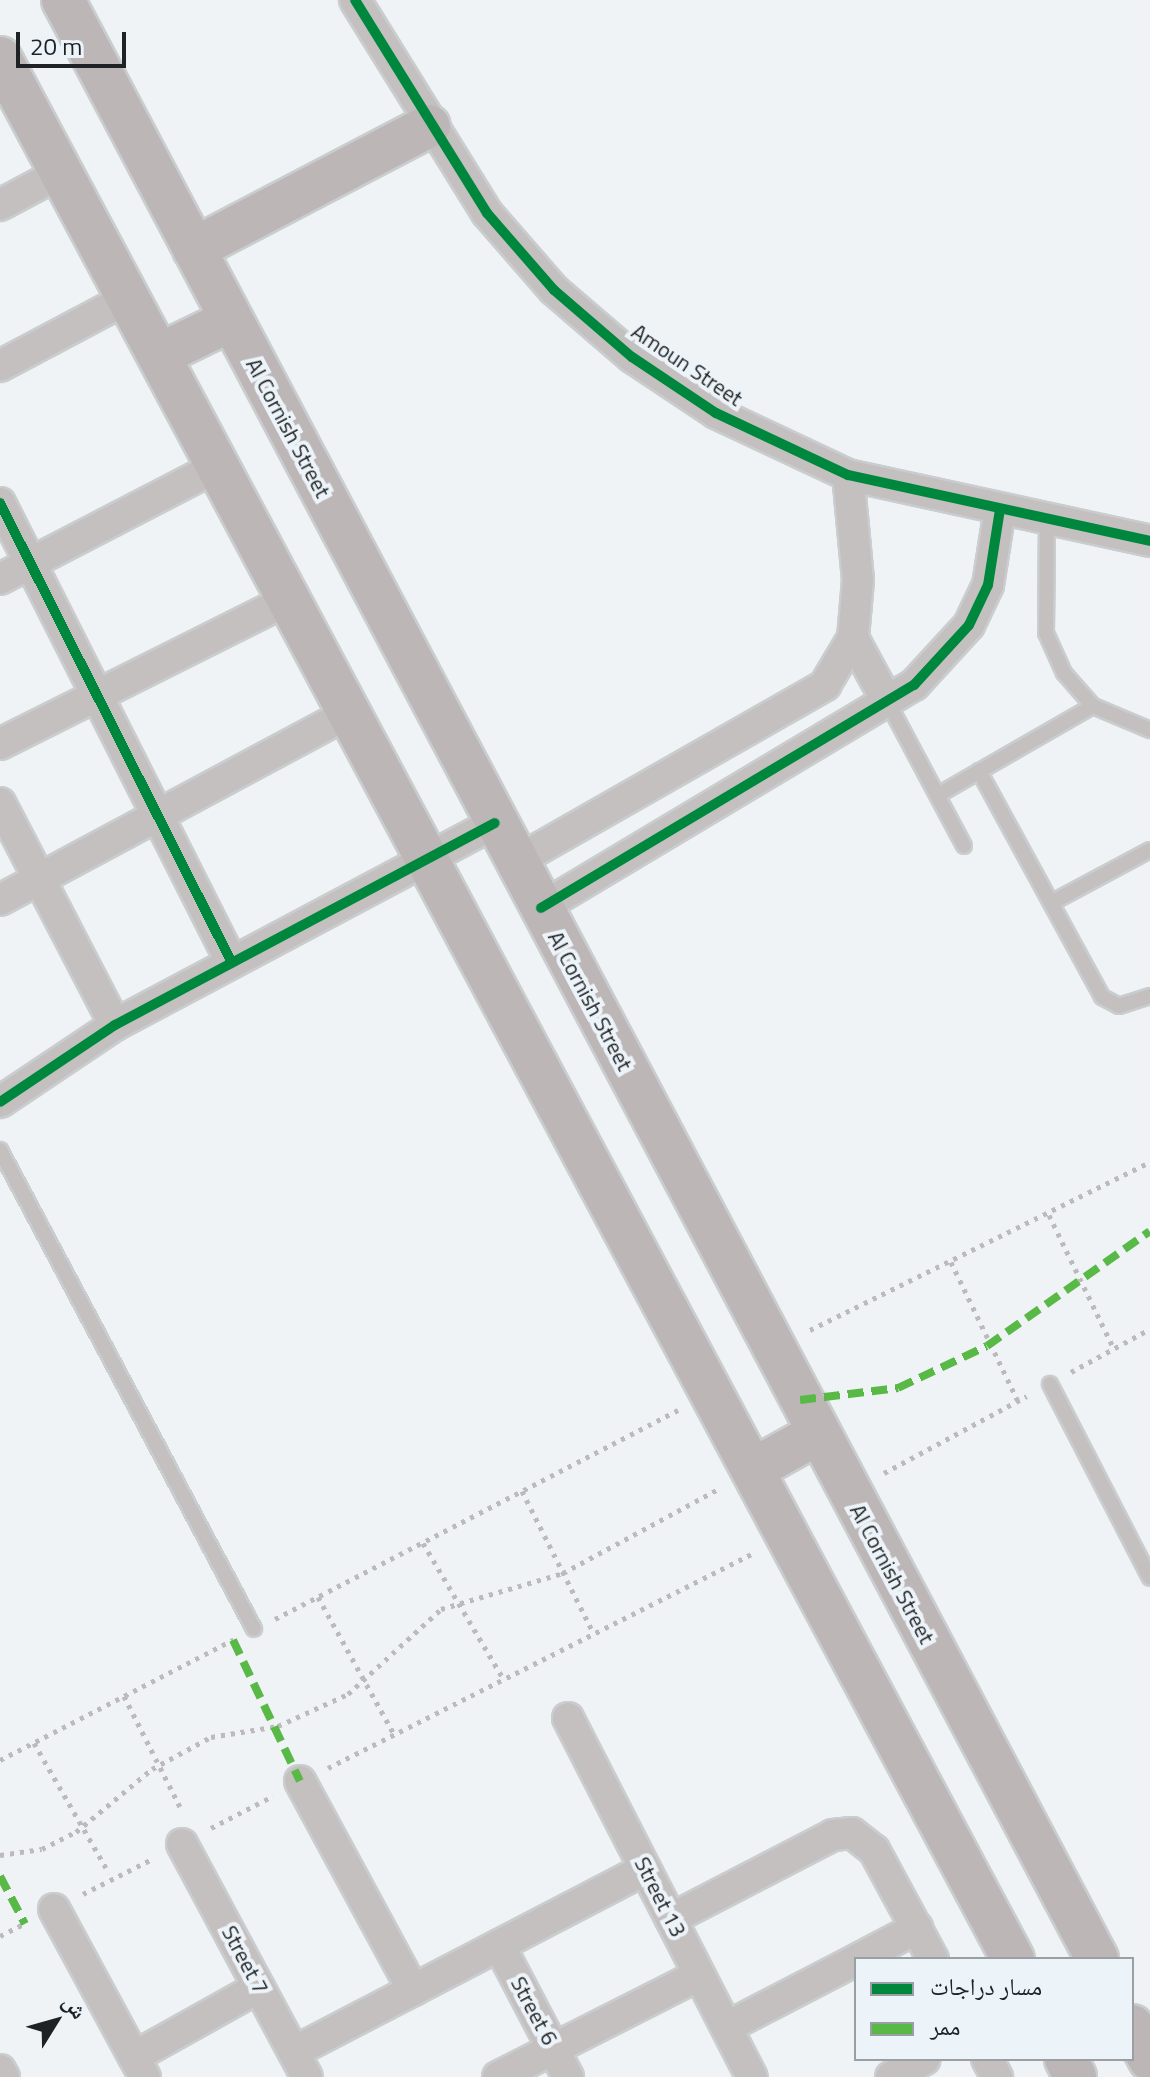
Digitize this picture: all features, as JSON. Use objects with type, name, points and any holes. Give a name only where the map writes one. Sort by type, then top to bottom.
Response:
[{"type":"main road","name":"Al Cornish Street","points":[[63,0],[817,1434],[1096,1957]]},
{"type":"main road","points":[[0,58],[714,1392],[1012,1957]]},
{"type":"main road","points":[[194,249],[429,126]]},
{"type":"main road","points":[[159,355],[231,320]]},
{"type":"main road","points":[[754,1469],[817,1434]]},
{"type":"main road","points":[[1134,2030],[1150,2060]]},
{"type":"street","name":"Amoun Street","points":[[355,0],[429,126],[496,224],[554,290],[632,357],[716,413],[848,475],[1150,541]]},
{"type":"street","points":[[0,205],[60,173]]},
{"type":"street","points":[[0,366],[128,298]]},
{"type":"street","points":[[0,579],[218,466]]},
{"type":"street","points":[[517,861],[825,685],[853,638],[857,567],[848,475]]},
{"type":"street","points":[[0,503],[34,562],[231,961]]},
{"type":"street","points":[[541,908],[887,701],[942,660],[969,625],[995,560],[1000,509]]},
{"type":"street","points":[[0,744],[289,599]]},
{"type":"street","points":[[853,638],[887,701]]},
{"type":"street","points":[[0,900],[349,713]]},
{"type":"street","points":[[0,803],[115,1025]]},
{"type":"street","points":[[0,1101],[115,1025],[495,823]]},
{"type":"street","name":"Street 13","points":[[568,1718],[727,2027],[749,2076]]},
{"type":"street","points":[[300,1781],[413,1990]]},
{"type":"street","points":[[671,1919],[833,1835],[852,1833],[869,1842],[932,1957]]},
{"type":"street","name":"Street 7","points":[[189,1840],[259,1987],[301,2065]]},
{"type":"street","points":[[301,2065],[413,1990],[645,1869]]},
{"type":"street","points":[[54,1909],[140,2067],[259,1987]]},
{"type":"street","points":[[863,1957],[917,1928]]},
{"type":"street","name":"Street 6","points":[[499,1945],[568,2077]]},
{"type":"street","points":[[727,2027],[854,1962]]},
{"type":"street","points":[[498,2077],[699,1975]]},
{"type":"street","points":[[891,2077],[921,2061]]},
{"type":"street","points":[[0,2070],[4,2077]]},
{"type":"lane","points":[[1047,519],[1046,633],[1064,673],[1093,706],[1150,730]]},
{"type":"lane","points":[[887,701],[964,846]]},
{"type":"lane","points":[[938,795],[1093,706]]},
{"type":"lane","points":[[979,771],[1102,997],[1119,1006],[1150,996]]},
{"type":"lane","points":[[1051,903],[1150,850]]},
{"type":"lane","points":[[0,1150],[254,1629]]},
{"type":"lane","points":[[1050,1384],[1150,1578]]},
{"type":"path","points":[[772,1348],[1049,1215],[1150,1162]]},
{"type":"path","points":[[1049,1215],[1114,1349]]},
{"type":"path","points":[[951,1262],[1018,1401]]},
{"type":"path","points":[[848,1492],[1150,1329]]},
{"type":"path","points":[[0,1760],[714,1392]]},
{"type":"path","points":[[0,1855],[42,1849],[82,1827],[159,1766],[211,1737],[306,1716],[364,1679],[406,1635],[459,1604],[563,1573],[754,1469]]},
{"type":"path","points":[[522,1491],[594,1634]]},
{"type":"path","points":[[0,1936],[789,1535]]},
{"type":"path","points":[[423,1543],[504,1680]]},
{"type":"path","points":[[318,1597],[395,1736]]},
{"type":"path","points":[[124,1696],[159,1766],[189,1840]]},
{"type":"path","points":[[34,1743],[109,1873]]},
{"type":"marked path","points":[[800,1400],[898,1388],[987,1346],[1150,1231]]},
{"type":"marked path","points":[[233,1640],[300,1781]]},
{"type":"marked path","points":[[0,1876],[25,1924]]},
{"type":"cycle path","points":[[355,0],[487,213],[554,290],[632,357],[716,413],[848,475],[1150,541]]},
{"type":"cycle path","points":[[0,503],[231,961]]},
{"type":"cycle path","points":[[541,908],[914,685],[969,625],[988,585],[1000,509]]},
{"type":"cycle path","points":[[0,1102],[115,1025],[495,823]]}]
